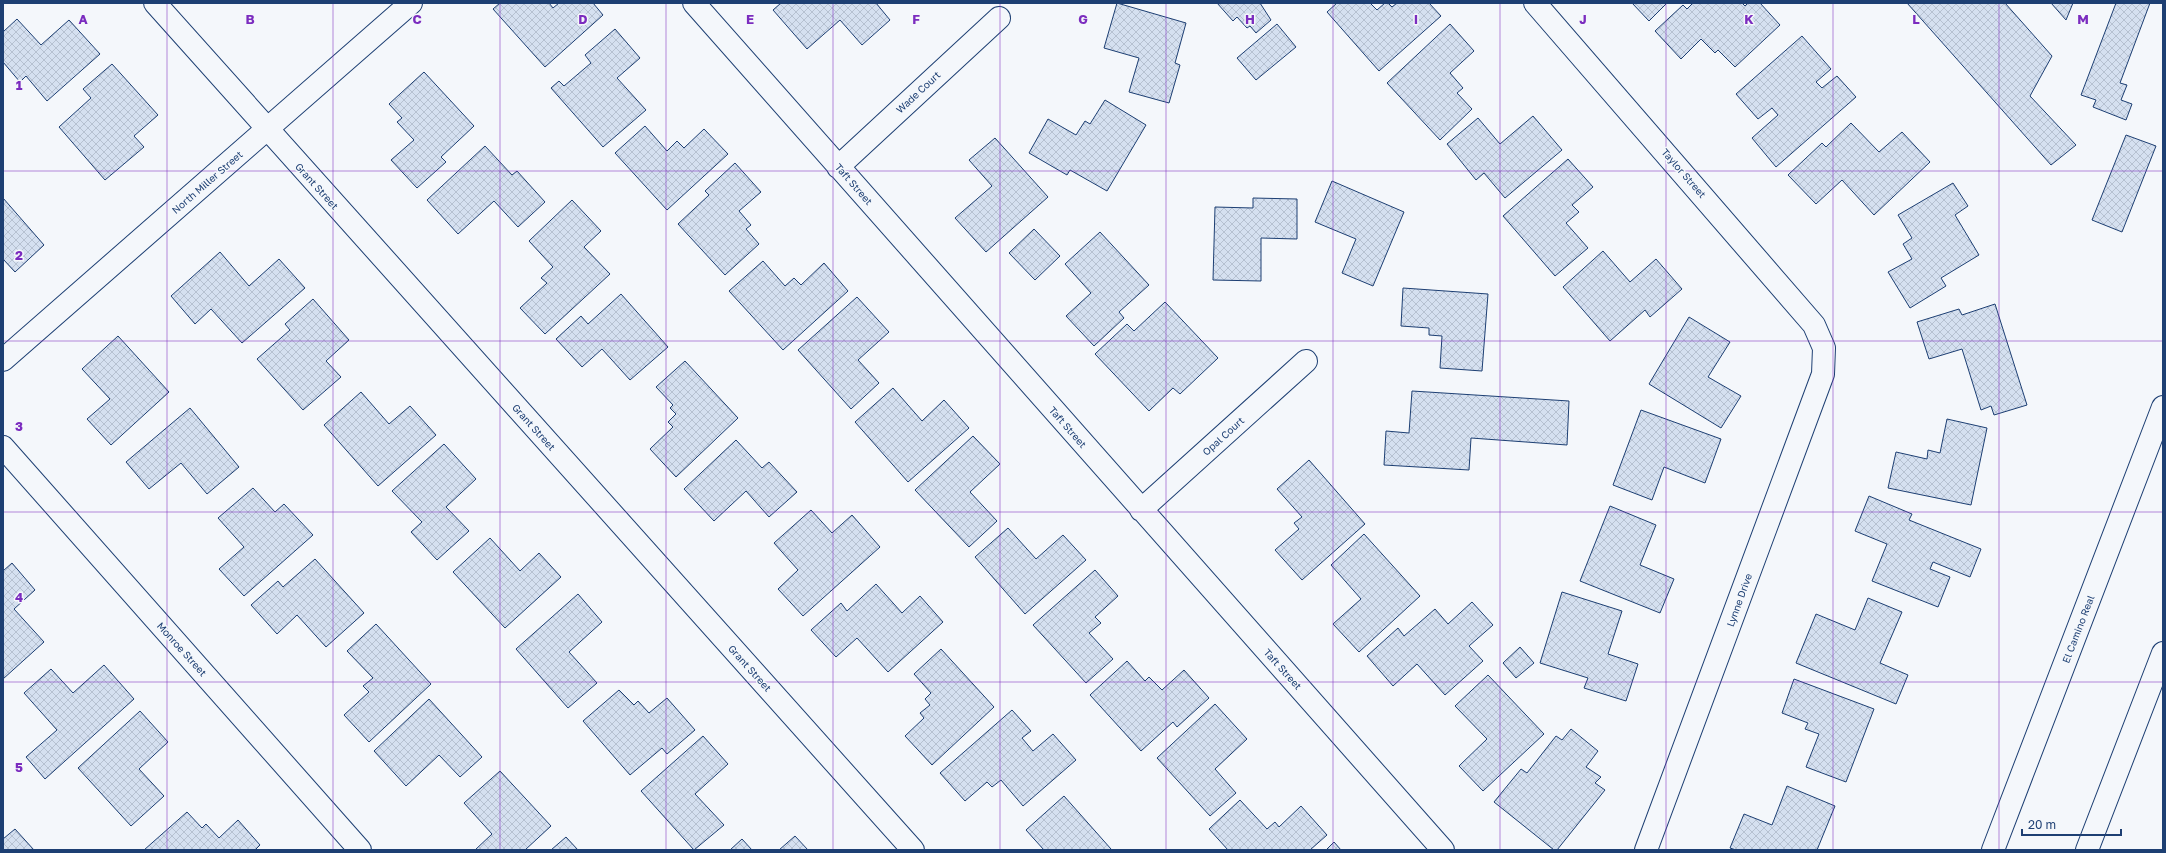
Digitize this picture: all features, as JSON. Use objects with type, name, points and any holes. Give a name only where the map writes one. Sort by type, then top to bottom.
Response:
[{"type":"main road","name":"Grant Street","points":[[155,3],[912,850]]},
{"type":"main road","name":"North Miller Street","points":[[3,360],[412,3]]},
{"type":"main road","name":"Taft Street","points":[[694,3],[1443,850]]},
{"type":"main road","name":"Taylor Street","points":[[1535,3],[1814,325],[1824,348]]},
{"type":"main road","name":"Wade Court","points":[[838,167],[999,18]]},
{"type":"main road","name":"Lynne Drive","points":[[1646,850],[1822,374],[1824,348]]},
{"type":"main road","name":"Opal Court","points":[[1141,510],[1306,361]]},
{"type":"main road","name":"El Camino Real","points":[[1993,850],[2163,407]]},
{"type":"main road","name":"Monroe Street","points":[[3,447],[360,850]]},
{"type":"main road","points":[[2087,850],[2163,653]]},
{"type":"building","points":[[500,3],[549,3],[553,8],[559,3],[593,3],[603,15],[545,67],[493,9]]},
{"type":"building","points":[[781,3],[876,3],[890,20],[862,45],[840,20],[807,49],[773,10]]},
{"type":"building","points":[[1117,3],[1186,23],[1175,63],[1180,65],[1169,103],[1129,92],[1139,58],[1104,48]]},
{"type":"building","points":[[1217,3],[1260,3],[1271,20],[1256,33],[1250,26],[1247,28],[1237,17],[1233,21]]},
{"type":"building","points":[[1337,3],[1370,3],[1377,10],[1385,3],[1388,3],[1392,7],[1397,3],[1429,3],[1441,16],[1379,71],[1327,12]]},
{"type":"building","points":[[1632,3],[1667,3],[1649,21]]},
{"type":"building","points":[[1693,3],[1742,3],[1745,6],[1748,3],[1760,3],[1780,25],[1735,67],[1718,50],[1715,53],[1701,39],[1681,59],[1655,31],[1683,5],[1687,9]]},
{"type":"building","points":[[1907,3],[2005,3],[2052,56],[2030,96],[2076,145],[2051,165]]},
{"type":"building","points":[[2051,3],[2073,3],[2066,20]]},
{"type":"building","points":[[2116,3],[2150,3],[2120,83],[2127,85],[2121,100],[2132,104],[2126,120],[2093,107],[2096,100],[2081,95]]},
{"type":"building","points":[[17,19],[41,45],[69,20],[100,54],[47,101],[26,76],[20,82],[3,62],[3,32]]},
{"type":"building","points":[[1277,24],[1296,47],[1256,80],[1237,58]]},
{"type":"building","points":[[1450,24],[1474,51],[1450,73],[1463,88],[1457,93],[1472,109],[1440,140],[1387,83]]},
{"type":"building","points":[[615,29],[640,58],[617,78],[646,110],[603,147],[551,88],[559,81],[564,86],[591,63],[585,55]]},
{"type":"building","points":[[1802,36],[1831,69],[1816,82],[1822,88],[1837,76],[1856,97],[1776,167],[1752,138],[1778,115],[1772,108],[1758,119],[1736,94]]},
{"type":"building","points":[[112,64],[158,115],[134,136],[144,147],[105,180],[59,127],[91,98],[83,89]]},
{"type":"building","points":[[424,72],[474,126],[441,157],[446,162],[417,188],[391,160],[414,140],[397,122],[402,118],[389,104]]},
{"type":"building","points":[[1105,100],[1146,125],[1107,191],[1070,170],[1067,175],[1029,153],[1048,119],[1076,135],[1085,121],[1090,124]]},
{"type":"building","points":[[1533,116],[1562,150],[1505,198],[1484,173],[1476,180],[1447,144],[1478,118],[1500,144]]},
{"type":"building","points":[[1851,123],[1879,152],[1902,132],[1930,162],[1874,215],[1842,180],[1816,204],[1788,175],[1822,143],[1826,147]]},
{"type":"building","points":[[645,126],[667,151],[677,141],[684,148],[704,129],[728,154],[667,210],[615,153]]},
{"type":"building","points":[[2126,135],[2156,146],[2122,232],[2092,220]]},
{"type":"building","points":[[995,138],[1048,197],[986,252],[955,218],[992,186],[969,160]]},
{"type":"building","points":[[485,146],[512,175],[517,171],[545,202],[518,227],[494,201],[458,234],[427,200]]},
{"type":"building","points":[[1568,159],[1593,187],[1572,205],[1579,212],[1566,223],[1588,248],[1555,276],[1503,216]]},
{"type":"building","points":[[735,163],[761,192],[739,211],[751,225],[746,229],[759,244],[725,275],[678,224],[709,195],[705,191]]},
{"type":"building","points":[[1332,181],[1404,212],[1373,286],[1342,273],[1356,239],[1315,222]]},
{"type":"building","points":[[1953,183],[1968,206],[1955,215],[1979,255],[1941,278],[1946,286],[1910,308],[1888,272],[1912,259],[1903,244],[1912,238],[1898,215]]},
{"type":"building","points":[[3,198],[44,245],[15,272],[3,259]]},
{"type":"building","points":[[1253,198],[1297,199],[1297,239],[1261,238],[1261,281],[1213,280],[1215,207],[1253,208]]},
{"type":"building","points":[[572,200],[601,231],[584,247],[610,274],[545,334],[520,308],[547,283],[541,278],[553,267],[529,241]]},
{"type":"building","points":[[1034,229],[1060,256],[1035,280],[1009,253]]},
{"type":"building","points":[[1100,232],[1149,285],[1119,312],[1124,318],[1094,346],[1066,316],[1091,293],[1065,264]]},
{"type":"building","points":[[1603,251],[1630,282],[1656,259],[1682,289],[1650,317],[1645,310],[1610,341],[1563,287]]},
{"type":"building","points":[[220,252],[249,286],[279,259],[305,288],[242,343],[211,309],[195,324],[171,296]]},
{"type":"building","points":[[763,261],[785,286],[794,278],[801,285],[824,263],[848,291],[783,350],[729,291]]},
{"type":"building","points":[[1403,288],[1488,294],[1482,371],[1440,368],[1442,336],[1429,335],[1429,328],[1401,326]]},
{"type":"building","points":[[621,294],[668,347],[630,380],[602,349],[582,367],[556,339],[581,316],[588,324]]},
{"type":"building","points":[[857,297],[889,332],[858,360],[879,383],[851,409],[798,350]]},
{"type":"building","points":[[313,299],[349,340],[326,361],[341,377],[303,410],[257,359],[290,330],[285,324]]},
{"type":"building","points":[[1165,302],[1218,358],[1180,394],[1173,388],[1149,411],[1095,354],[1127,324],[1134,331]]},
{"type":"building","points":[[1995,304],[2027,405],[1994,415],[1991,406],[1981,410],[1962,349],[1929,359],[1917,322],[1959,309],[1962,315]]},
{"type":"building","points":[[1689,317],[1730,342],[1708,377],[1741,396],[1721,428],[1649,384]]},
{"type":"building","points":[[118,336],[169,392],[111,445],[87,419],[110,399],[82,369]]},
{"type":"building","points":[[685,361],[738,418],[676,477],[650,449],[673,427],[668,422],[676,414],[670,408],[673,405],[656,387]]},
{"type":"building","points":[[893,388],[922,421],[944,400],[969,428],[908,482],[855,422]]},
{"type":"building","points":[[1412,391],[1569,401],[1567,445],[1471,438],[1469,470],[1384,465],[1386,431],[1409,433]]},
{"type":"building","points":[[361,392],[389,424],[410,406],[436,435],[378,486],[324,425]]},
{"type":"building","points":[[190,408],[239,467],[207,494],[181,463],[149,489],[126,462]]},
{"type":"building","points":[[1641,410],[1721,439],[1705,483],[1664,467],[1652,500],[1613,485]]},
{"type":"building","points":[[1947,419],[1987,428],[1971,505],[1888,488],[1896,452],[1927,459],[1928,450],[1940,453]]},
{"type":"building","points":[[973,436],[1000,464],[970,492],[997,521],[969,547],[915,490]]},
{"type":"building","points":[[736,440],[762,468],[769,462],[797,492],[769,517],[746,491],[714,521],[684,489]]},
{"type":"building","points":[[444,444],[476,479],[446,507],[469,531],[437,560],[411,532],[422,522],[392,491]]},
{"type":"building","points":[[1309,460],[1365,524],[1302,580],[1275,550],[1299,529],[1294,523],[1302,517],[1277,489]]},
{"type":"building","points":[[253,488],[275,512],[284,504],[313,535],[244,596],[219,569],[244,547],[218,518]]},
{"type":"building","points":[[1869,496],[1912,514],[1909,520],[1981,549],[1970,577],[1933,562],[1930,569],[1950,577],[1938,607],[1872,581],[1887,544],[1855,531]]},
{"type":"building","points":[[1610,506],[1656,525],[1640,565],[1674,579],[1660,613],[1580,581]]},
{"type":"building","points":[[811,510],[832,533],[852,515],[880,547],[803,616],[778,589],[798,570],[774,543]]},
{"type":"building","points":[[1008,528],[1036,559],[1063,535],[1086,560],[1025,614],[975,557]]},
{"type":"building","points":[[1364,534],[1420,596],[1359,652],[1333,624],[1361,599],[1331,565]]},
{"type":"building","points":[[490,538],[520,571],[539,553],[561,577],[505,628],[453,572]]},
{"type":"building","points":[[315,559],[364,613],[326,647],[297,615],[277,634],[251,605],[278,581],[283,587]]},
{"type":"building","points":[[12,563],[35,590],[14,609],[44,642],[3,679],[3,571]]},
{"type":"building","points":[[1095,570],[1118,596],[1095,617],[1101,623],[1089,633],[1113,659],[1086,683],[1033,625]]},
{"type":"building","points":[[876,584],[902,613],[920,596],[943,622],[888,672],[857,638],[836,657],[811,630],[841,603],[847,611]]},
{"type":"building","points":[[1562,592],[1622,611],[1608,654],[1638,664],[1626,701],[1584,688],[1588,678],[1540,663]]},
{"type":"building","points":[[578,594],[602,622],[569,652],[597,683],[568,708],[516,649]]},
{"type":"building","points":[[1868,598],[1902,612],[1880,663],[1908,675],[1896,704],[1796,663],[1816,614],[1855,630]]},
{"type":"building","points":[[1472,602],[1493,625],[1469,646],[1483,661],[1445,695],[1417,664],[1393,686],[1367,656],[1398,628],[1404,636],[1435,609],[1448,624]]},
{"type":"building","points":[[376,624],[431,684],[369,742],[344,715],[369,692],[363,686],[373,678],[347,651]]},
{"type":"building","points":[[1520,647],[1534,663],[1516,678],[1503,663]]},
{"type":"building","points":[[941,649],[994,707],[932,765],[905,736],[924,718],[920,713],[930,705],[925,699],[931,693],[914,674]]},
{"type":"building","points":[[1127,661],[1145,681],[1149,677],[1162,690],[1184,670],[1209,698],[1177,727],[1173,722],[1141,751],[1090,695]]},
{"type":"building","points":[[104,665],[134,699],[45,779],[26,757],[57,730],[24,693],[51,669],[73,693]]},
{"type":"building","points":[[1488,675],[1544,734],[1483,791],[1459,766],[1487,739],[1455,706]]},
{"type":"building","points":[[1794,679],[1874,709],[1846,782],[1806,767],[1819,734],[1805,729],[1808,723],[1782,713]]},
{"type":"building","points":[[619,690],[634,705],[638,701],[649,713],[667,698],[695,730],[667,754],[662,748],[630,775],[583,721]]},
{"type":"building","points":[[429,699],[482,757],[460,777],[439,755],[406,786],[374,751]]},
{"type":"building","points":[[1215,704],[1247,739],[1215,769],[1236,793],[1210,816],[1157,758]]},
{"type":"building","points":[[1012,710],[1031,731],[1022,738],[1033,751],[1053,734],[1076,760],[1023,806],[1001,780],[992,787],[987,782],[965,801],[940,773]]},
{"type":"building","points":[[140,711],[168,742],[139,769],[164,796],[131,826],[78,768]]},
{"type":"building","points":[[1571,729],[1598,751],[1586,767],[1601,777],[1595,783],[1605,790],[1557,850],[1554,850],[1494,802],[1521,769],[1527,773],[1556,736],[1562,740]]},
{"type":"building","points":[[703,736],[728,764],[695,794],[724,825],[694,850],[641,791]]},
{"type":"building","points":[[500,771],[551,826],[525,850],[475,850],[492,834],[464,803]]},
{"type":"building","points":[[1787,786],[1835,806],[1817,850],[1736,850],[1730,848],[1744,814],[1772,825]]},
{"type":"building","points":[[1064,796],[1111,850],[1044,850],[1026,830]]},
{"type":"building","points":[[1240,800],[1267,829],[1275,822],[1279,827],[1301,806],[1327,835],[1310,850],[1228,850],[1209,829]]},
{"type":"building","points":[[187,812],[202,828],[206,824],[219,838],[238,820],[260,845],[255,850],[144,850]]},
{"type":"building","points":[[15,829],[34,850],[3,850],[3,839]]},
{"type":"building","points":[[795,836],[808,850],[779,850]]},
{"type":"building","points":[[566,837],[578,850],[551,850]]},
{"type":"building","points":[[742,839],[752,850],[730,850]]},
{"type":"building","points":[[1334,842],[1341,850],[1326,850]]}]
